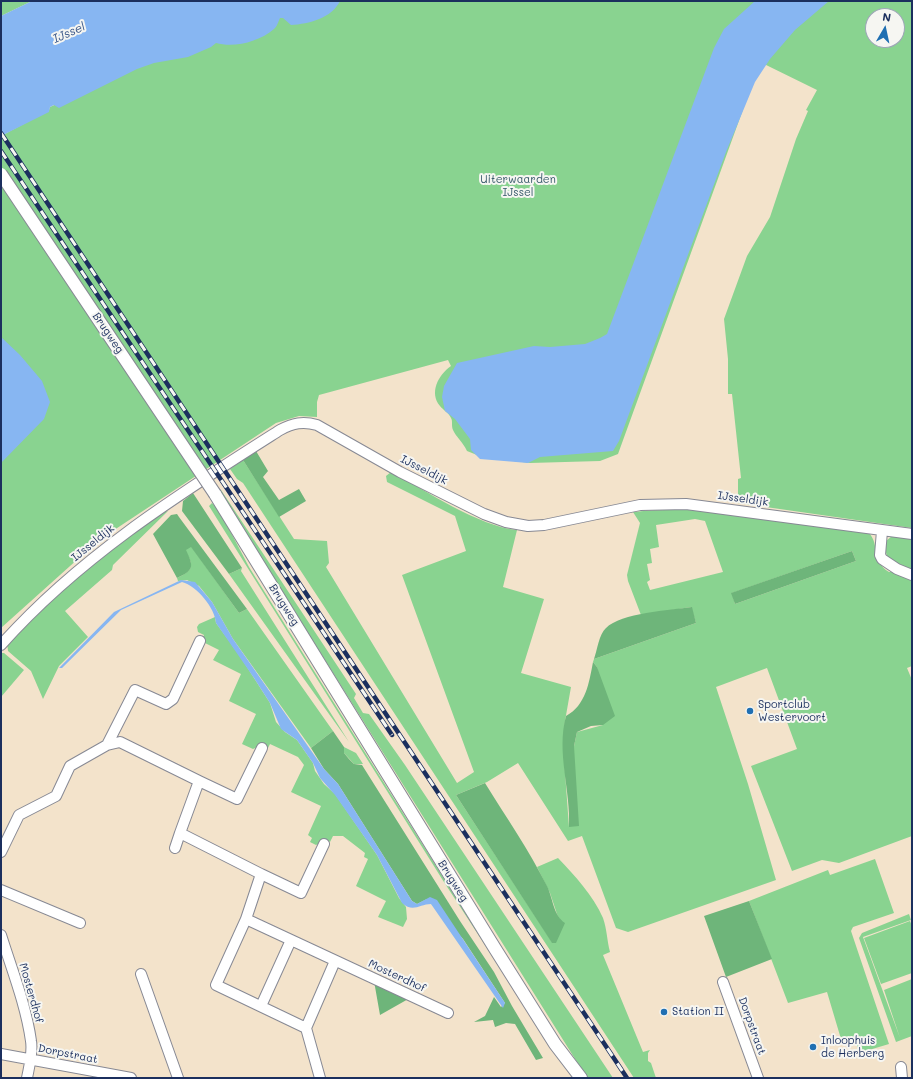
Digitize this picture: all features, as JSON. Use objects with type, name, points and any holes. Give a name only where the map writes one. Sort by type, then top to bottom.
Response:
[{"type":"main road","name":"Brugweg","points":[[1,174],[215,494],[555,1044],[572,1078]]},
{"type":"main road","name":"Brugweg","points":[[555,1044],[581,1078]]},
{"type":"street","name":"IJsseldijk","points":[[1,645],[60,586],[117,538],[280,430],[304,422],[317,425],[400,472],[484,514],[506,522],[528,526],[544,525],[640,506],[686,504],[912,534]]},
{"type":"street","points":[[882,531],[880,555],[882,559],[897,569],[912,575]]},
{"type":"street","points":[[107,745],[134,690],[166,704],[173,699],[200,641]]},
{"type":"street","points":[[1,852],[19,815],[56,796],[70,766],[107,745],[120,742],[237,800],[262,748]]},
{"type":"street","points":[[175,848],[199,782]]},
{"type":"street","points":[[180,833],[261,874],[302,892],[324,844]]},
{"type":"street","points":[[261,874],[246,919],[216,985],[306,1028]]},
{"type":"street","points":[[1,890],[80,923]]},
{"type":"street","name":"Mosterdhof","points":[[246,919],[448,1013]]},
{"type":"street","name":"Mosterdhof","points":[[1,936],[14,971],[32,1043],[27,1078]]},
{"type":"street","points":[[261,1006],[291,940]]},
{"type":"street","points":[[320,1078],[306,1028],[335,961]]},
{"type":"street","points":[[141,974],[178,1078]]},
{"type":"street","name":"Dorpstraat","points":[[723,982],[758,1078]]},
{"type":"street","name":"Dorpstraat","points":[[1,1054],[30,1058],[131,1078]]},
{"type":"street","points":[[901,1067],[902,1078]]},
{"type":"green space","points":[[1,1],[32,1],[1,16]]},
{"type":"green space","name":"Uiterwaarden IJssel","points":[[334,1],[912,1],[912,528],[738,503],[738,479],[741,478],[732,394],[728,394],[728,359],[724,319],[747,256],[770,217],[796,139],[808,111],[806,110],[817,90],[762,63],[753,82],[618,454],[600,461],[530,463],[482,457],[467,451],[453,430],[450,416],[440,406],[435,396],[436,384],[442,374],[451,366],[448,360],[319,395],[317,402],[317,417],[299,416],[276,423],[99,540],[1,628],[1,136],[49,110],[50,107],[134,68],[207,44],[273,14]]},
{"type":"green space","points":[[256,451],[268,471],[263,477],[279,500],[299,489],[306,501],[279,517],[243,460]]},
{"type":"green space","points":[[243,460],[294,539],[327,541],[329,563],[326,567],[457,783],[474,772],[402,575],[466,551],[455,516],[387,482],[386,476],[391,472],[469,515],[502,527],[517,530],[503,587],[544,599],[521,673],[571,687],[565,721],[563,745],[569,827],[574,746],[577,732],[603,725],[597,667],[593,662],[594,659],[696,623],[691,607],[641,615],[627,575],[640,523],[633,512],[692,510],[721,512],[781,519],[869,533],[883,568],[889,572],[912,579],[912,666],[907,668],[912,680],[912,836],[839,863],[822,860],[792,871],[751,766],[797,749],[767,668],[716,687],[748,784],[776,880],[628,932],[616,928],[582,836],[568,841],[518,763],[487,782],[456,795],[552,942],[560,920],[550,893],[537,867],[558,858],[594,901],[603,918],[610,952],[603,955],[643,1052],[650,1050],[648,1053],[648,1061],[651,1063],[656,1078],[634,1078],[243,483],[237,479],[230,469]],"holes":[[[695,519],[705,521],[723,572],[650,590],[647,582],[650,580],[647,564],[652,563],[650,549],[659,547],[656,525]],[[852,551],[856,561],[735,604],[732,593]]]},
{"type":"green space","points":[[221,490],[356,694],[354,698],[363,713],[369,714],[405,765],[613,1078],[587,1078],[219,491]]},
{"type":"green space","points":[[193,493],[242,568],[229,574],[182,511],[183,501]]},
{"type":"green space","points":[[212,499],[249,567],[498,965],[442,879],[209,506],[212,503],[214,505]]},
{"type":"green space","points":[[168,511],[113,565],[112,570],[65,611],[88,637],[59,666],[43,699],[31,671],[8,651],[7,643],[43,607],[101,557],[163,512]]},
{"type":"green space","points":[[177,514],[247,609],[239,613],[191,547],[186,550],[191,567],[187,573],[177,578],[153,534],[171,515]]},
{"type":"green space","points":[[892,536],[912,538],[912,571],[895,564],[888,558],[886,554],[886,541]]},
{"type":"green space","points":[[191,546],[239,613],[247,609],[333,731],[311,748],[233,639],[212,602],[199,586],[187,580],[178,581],[177,578],[187,572],[191,567],[190,560],[185,550]]},
{"type":"green space","points":[[852,551],[856,561],[735,604],[731,593]]},
{"type":"green space","points":[[242,568],[241,571],[349,742],[229,574]]},
{"type":"green space","points":[[692,607],[696,623],[594,659],[602,634],[606,628],[613,623],[646,613]]},
{"type":"green space","points":[[215,617],[216,623],[238,653],[270,703],[276,722],[285,732],[297,740],[313,763],[315,771],[324,784],[335,794],[377,855],[399,898],[406,907],[407,919],[403,927],[378,917],[386,901],[356,886],[368,859],[364,857],[365,853],[343,836],[333,836],[330,842],[327,840],[316,845],[310,842],[312,838],[308,835],[321,806],[291,792],[304,765],[298,757],[270,744],[268,748],[262,745],[253,749],[242,744],[256,714],[229,701],[241,674],[213,660],[219,650],[201,641],[204,635],[198,632],[197,627],[199,624]]},
{"type":"green space","points":[[1,653],[4,653],[24,670],[1,697]]},
{"type":"green space","points":[[593,662],[597,667],[615,716],[603,725],[591,726],[577,732],[574,746],[579,826],[569,827],[568,800],[563,757],[563,730],[566,716],[578,706],[586,693]]},
{"type":"green space","points":[[333,731],[344,747],[344,753],[349,759],[354,764],[362,765],[460,921],[494,972],[543,1058],[536,1060],[515,1024],[506,1023],[495,1027],[493,1020],[474,1022],[485,1016],[494,997],[501,1007],[505,1003],[463,939],[427,899],[417,904],[412,901],[338,784],[324,769],[311,748]]},
{"type":"green space","points":[[344,747],[356,753],[363,764],[354,764],[344,753]]},
{"type":"green space","points":[[485,783],[533,860],[547,886],[558,916],[565,923],[556,943],[552,943],[456,795]]},
{"type":"green space","points":[[875,859],[894,913],[853,927],[851,931],[889,1044],[859,1053],[855,1038],[841,1039],[827,992],[788,1003],[749,901],[828,870],[830,875]]},
{"type":"green space","points":[[749,901],[772,959],[726,977],[704,916]]},
{"type":"green space","points":[[909,914],[911,920],[863,937],[900,1038],[884,990],[912,979],[912,1036],[896,1042],[859,938],[862,933]]},
{"type":"green space","points":[[910,921],[912,926],[912,973],[881,984],[864,938]]},
{"type":"green space","points":[[374,981],[410,998],[380,1015]]},
{"type":"water","name":"IJssel","points":[[32,1],[340,1],[332,12],[319,19],[291,25],[283,18],[280,18],[277,26],[268,34],[246,43],[231,45],[216,43],[211,47],[188,57],[154,63],[137,69],[59,108],[54,105],[50,107],[49,112],[1,136],[1,16]]},
{"type":"water","points":[[755,1],[829,1],[795,30],[770,59],[755,82],[726,152],[619,441],[613,451],[540,457],[528,463],[480,459],[471,450],[470,439],[455,419],[445,411],[442,397],[444,386],[457,363],[534,346],[550,347],[585,344],[607,334],[714,48],[724,29]]},
{"type":"water","points":[[1,337],[20,355],[42,381],[50,402],[44,419],[1,463]]},
{"type":"water","points":[[181,580],[195,582],[212,602],[233,639],[324,769],[338,784],[412,901],[417,904],[430,897],[437,900],[505,1003],[503,1008],[431,904],[413,908],[402,903],[377,855],[335,795],[320,778],[313,763],[297,740],[281,729],[270,703],[216,623],[209,604],[194,588],[182,582],[121,610],[62,668],[59,668],[114,612]]},
{"type":"railway","points":[[1,133],[627,1078]]},
{"type":"railway","points":[[1,151],[392,735]]},
{"type":"place","name":"Sportclub Westervoort","points":[[750,711]]},
{"type":"place","name":"Station II","points":[[664,1012]]},
{"type":"place","name":"Inloophuis de Herberg","points":[[813,1047]]}]
